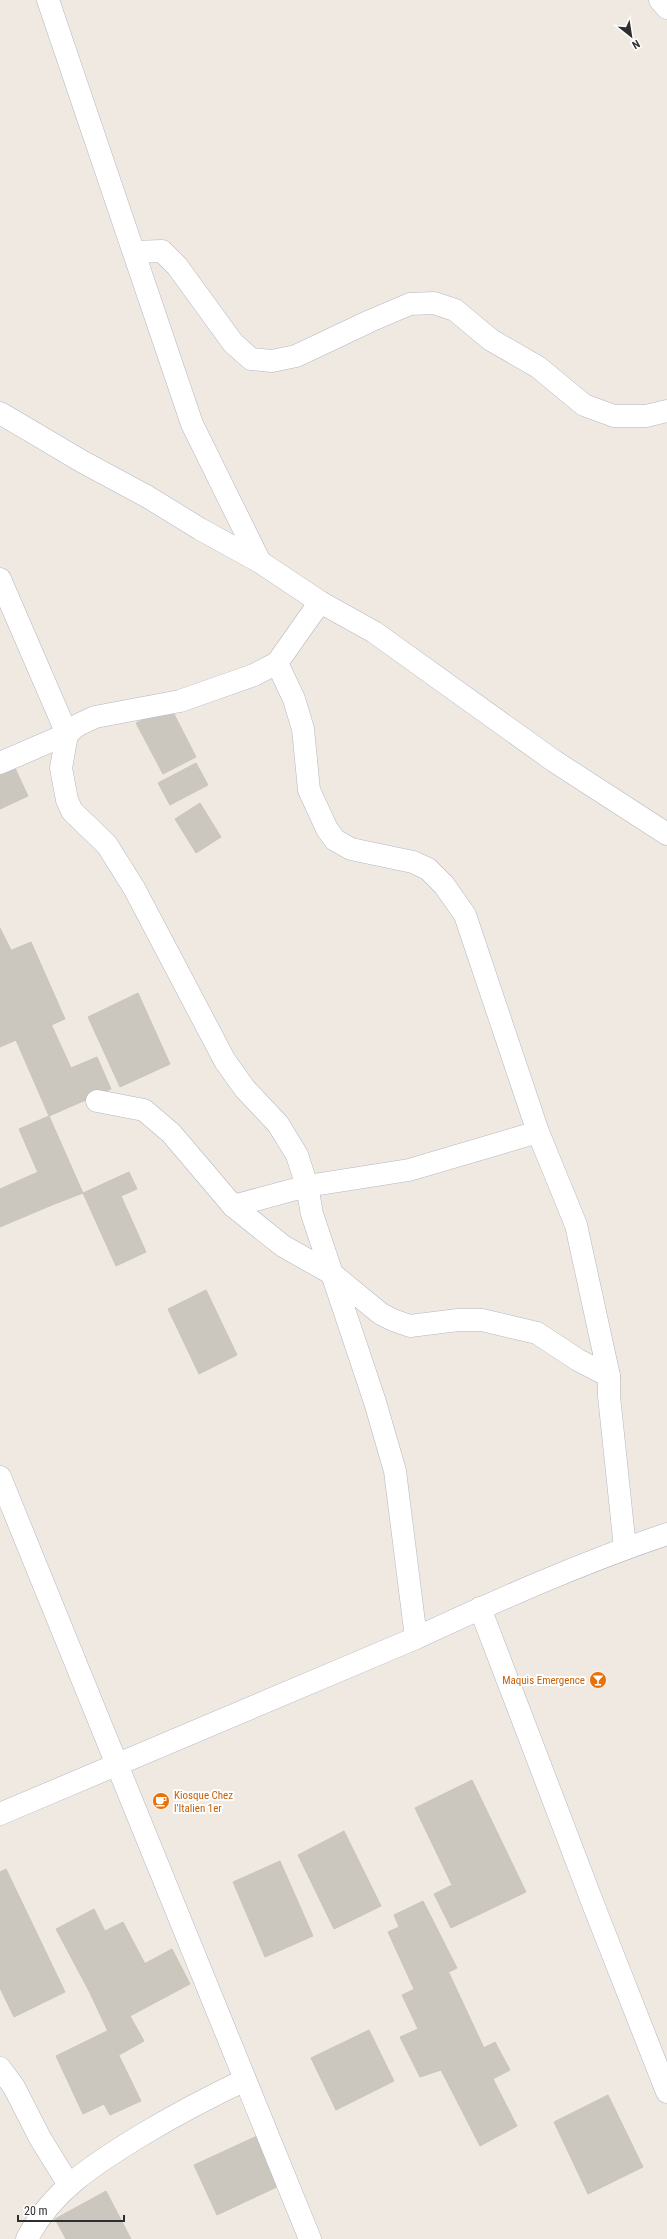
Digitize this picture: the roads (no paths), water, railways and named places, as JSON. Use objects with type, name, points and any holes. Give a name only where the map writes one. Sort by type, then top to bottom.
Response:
[{"type":"street","points":[[48,0],[192,424],[260,562]]},
{"type":"street","points":[[660,0],[667,8]]},
{"type":"street","points":[[134,252],[162,251],[177,266],[233,343],[251,359],[272,361],[296,356],[410,304],[434,303],[455,310],[491,340],[538,367],[584,405],[614,416],[646,416],[667,411]]},
{"type":"street","points":[[0,413],[260,562],[320,602],[374,632],[554,761],[667,834]]},
{"type":"street","points":[[0,579],[67,734],[61,768],[67,800],[72,811],[107,845],[134,888],[225,1061],[245,1089],[278,1124],[297,1156],[307,1186],[312,1214],[375,1402],[395,1471],[416,1638]]},
{"type":"street","points":[[0,763],[67,734],[78,725],[95,717],[180,701],[254,675],[277,663],[320,602]]},
{"type":"street","points":[[277,663],[294,699],[303,729],[309,790],[327,829],[335,840],[351,849],[413,862],[428,869],[444,885],[465,915],[538,1132],[576,1225],[609,1376],[609,1396],[625,1548]]},
{"type":"street","points":[[97,1101],[144,1110],[171,1133],[233,1206],[284,1246],[331,1273],[381,1314],[410,1326],[458,1320],[482,1320],[537,1333],[578,1360],[609,1376]]},
{"type":"street","points":[[233,1206],[307,1186],[408,1170],[538,1132]]},
{"type":"street","points":[[2,1489],[117,1764],[310,2239]]},
{"type":"street","points":[[0,1814],[416,1638],[480,1608],[625,1548],[667,1534]]},
{"type":"street","points":[[480,1608],[595,1909],[667,2092]]},
{"type":"street","points":[[0,2068],[14,2087],[40,2138],[69,2185]]},
{"type":"street","points":[[27,2239],[33,2227],[55,2197],[91,2166],[179,2113],[245,2080]]},
{"type":"place","name":"Maquis Emergence","points":[[598,1680]]},
{"type":"place","name":"Kiosque Chez l'Italien 1er","points":[[161,1801]]}]
